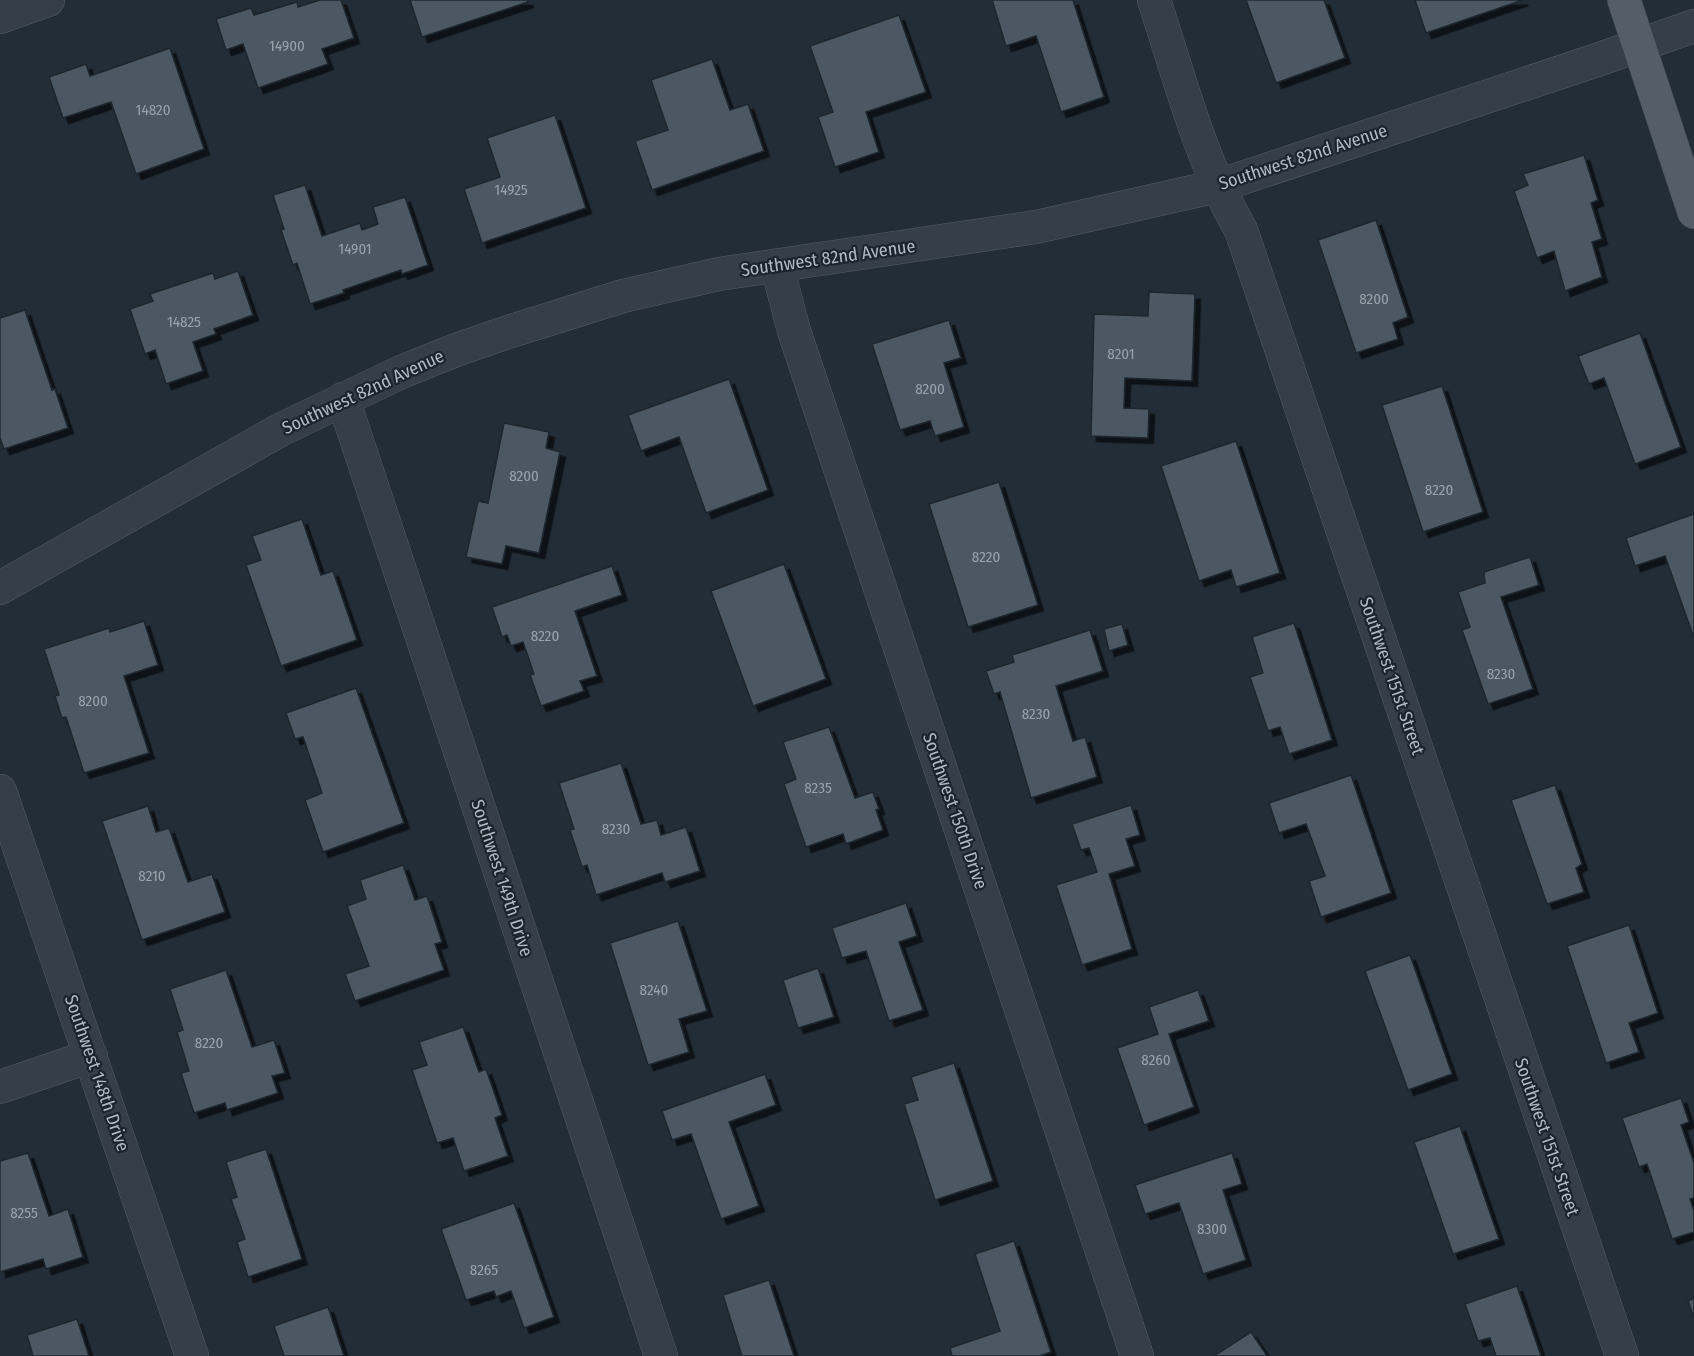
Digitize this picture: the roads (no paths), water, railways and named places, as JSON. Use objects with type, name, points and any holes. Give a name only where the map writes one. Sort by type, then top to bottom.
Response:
[{"type":"main road","points":[[1624,0],[1694,212]]},
{"type":"street","points":[[0,16],[48,0]]},
{"type":"street","name":"Southwest 151st Street","points":[[1154,0],[1205,156],[1241,230],[1622,1356]]},
{"type":"street","name":"Southwest 82nd Avenue","points":[[0,588],[272,434],[343,399],[456,350],[564,314],[623,296],[719,274],[1036,227],[1218,186],[1694,26]]},
{"type":"street","name":"Southwest 150th Drive","points":[[777,266],[794,331],[1137,1356]]},
{"type":"street","name":"Southwest 149th Drive","points":[[343,399],[662,1356]]},
{"type":"street","name":"Southwest 148th Drive","points":[[0,791],[192,1356]]},
{"type":"street","points":[[0,1086],[91,1056]]}]
